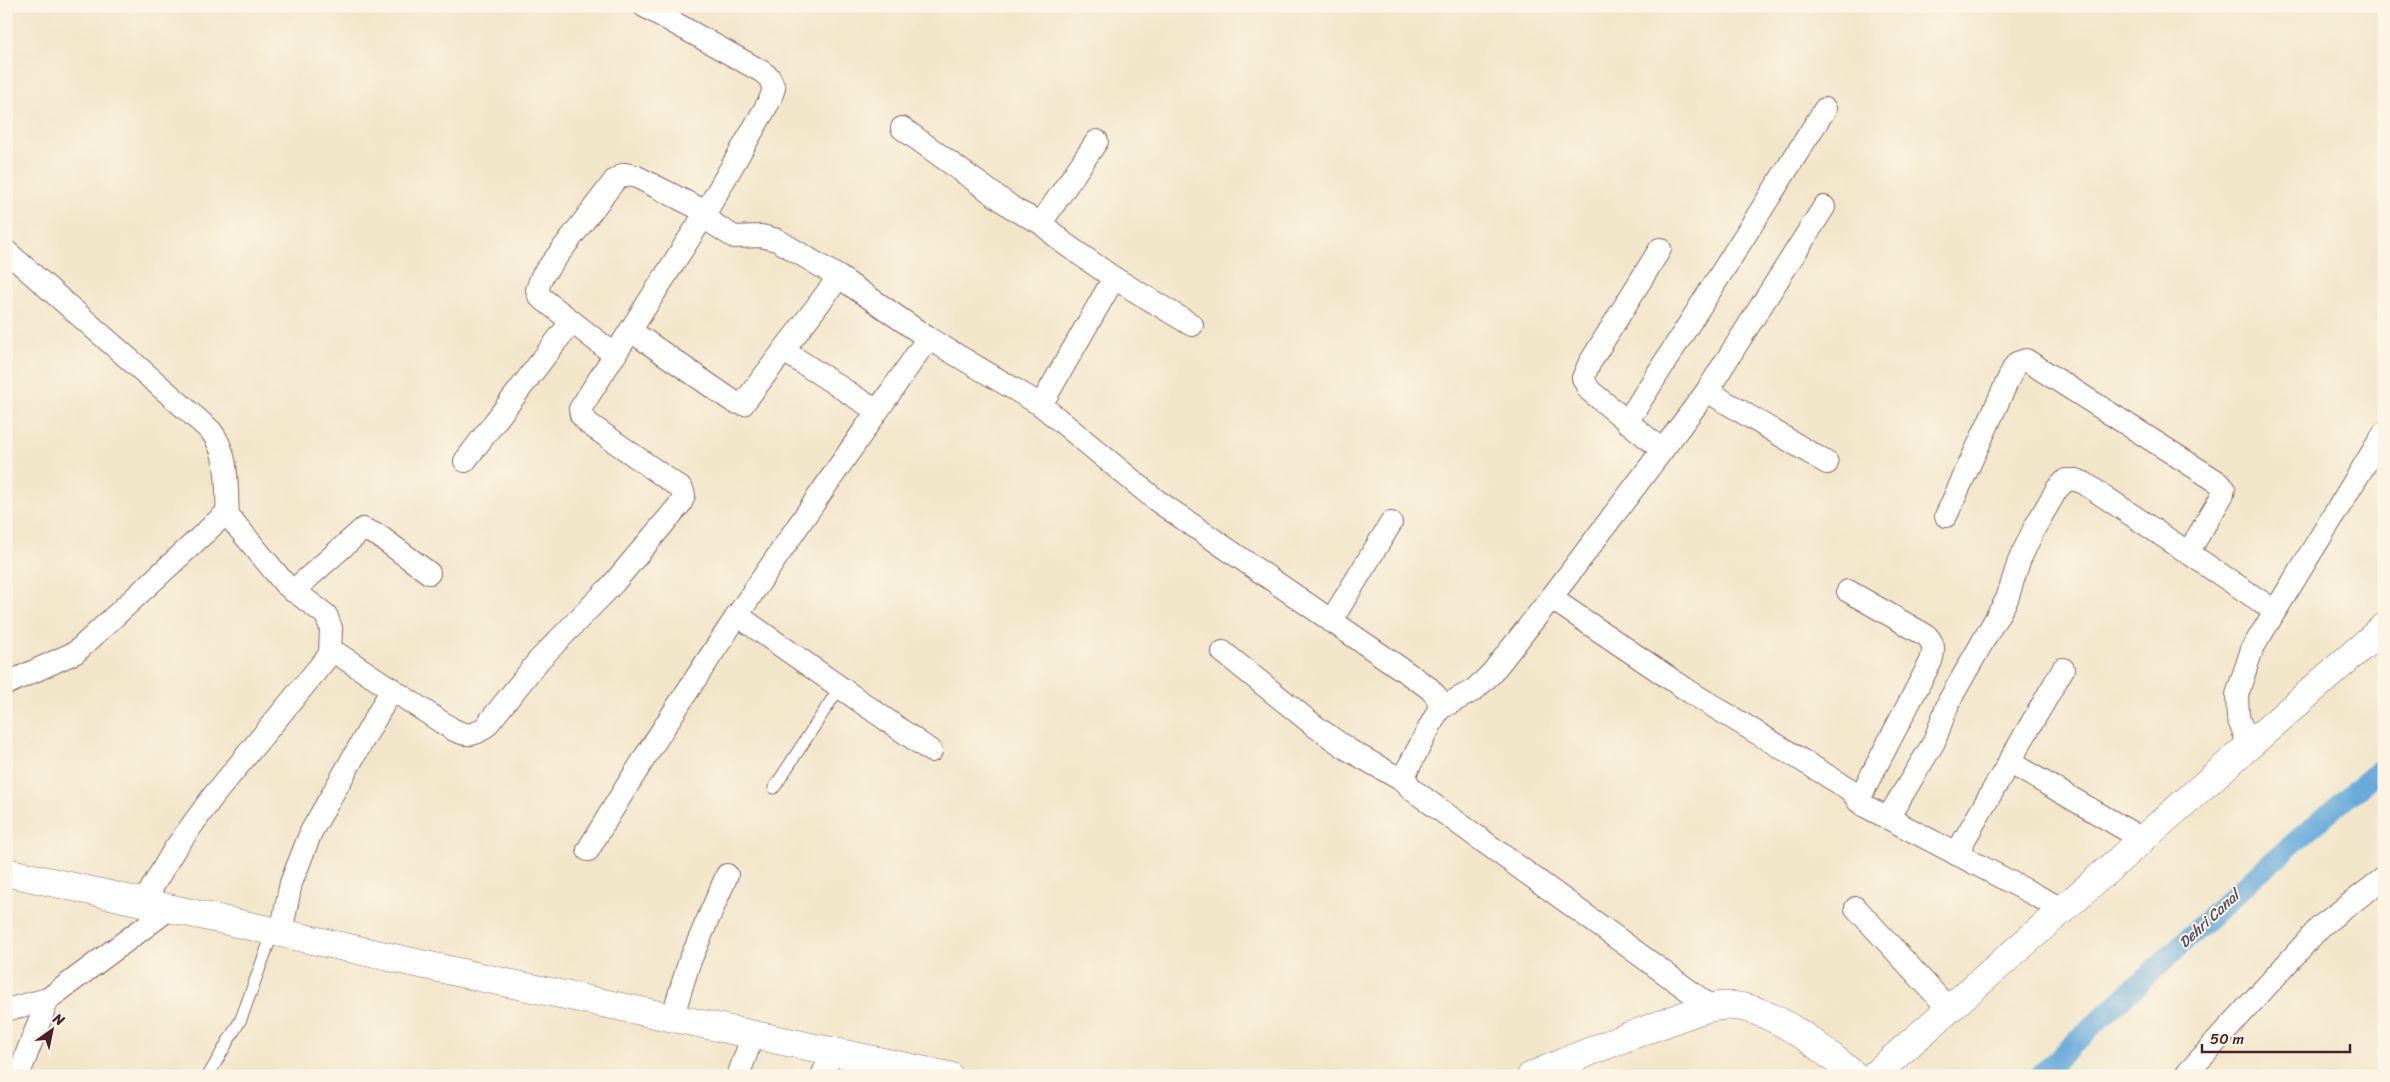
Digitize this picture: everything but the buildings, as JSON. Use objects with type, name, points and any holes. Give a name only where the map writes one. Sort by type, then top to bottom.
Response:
[{"type":"street","points":[[330,654],[338,654],[461,734],[468,735],[480,731],[552,646],[614,584],[681,503],[684,495],[682,489],[589,424],[581,415],[582,405],[704,214],[774,93],[773,82],[762,71],[644,6]]},
{"type":"street","points":[[1627,422],[1825,109]]},
{"type":"street","points":[[902,128],[1017,211],[1041,223],[1066,244],[1114,278],[1192,326]]},
{"type":"street","points":[[1041,223],[1097,141]]},
{"type":"street","points":[[615,355],[539,296],[537,290],[538,284],[620,176],[630,174],[704,214],[734,237],[761,236],[777,240],[839,277],[928,338],[1041,405],[1156,500],[1429,688],[1438,698],[1440,709]]},
{"type":"street","points":[[1407,783],[1405,777],[1408,766],[1440,709],[1474,690],[1490,674],[1551,598],[1707,391],[1824,207]]},
{"type":"street","points":[[1660,249],[1588,364],[1583,378],[1589,390],[1662,450]]},
{"type":"street","points":[[6,251],[211,431],[219,441],[223,453],[228,517],[276,574],[293,591],[326,615],[331,628],[330,654],[214,795],[174,850],[143,903]]},
{"type":"street","points":[[631,331],[741,404],[746,403],[839,277]]},
{"type":"street","points":[[1041,405],[1114,278]]},
{"type":"street","points":[[464,461],[571,322]]},
{"type":"street","points":[[588,850],[625,787],[737,615],[928,338]]},
{"type":"street","points":[[784,351],[877,411]]},
{"type":"street","points":[[1946,516],[2013,369],[2017,363],[2026,360],[2221,484],[2224,488],[2223,494],[2188,553]]},
{"type":"street","points":[[1707,391],[1827,463]]},
{"type":"street","points":[[2249,745],[2238,718],[2237,695],[2252,649],[2384,433]]},
{"type":"street","points":[[1888,818],[1934,742],[1945,709],[2008,600],[2019,560],[2032,533],[2062,483],[2070,479],[2084,483],[2275,611]]},
{"type":"street","points":[[6,684],[76,652],[118,615],[220,517],[228,517]]},
{"type":"street","points":[[1331,621],[1391,523]]},
{"type":"street","points":[[293,591],[363,530],[379,536],[429,573]]},
{"type":"street","points":[[1848,591],[1928,636],[1933,642],[1934,650],[1931,661],[1858,801]]},
{"type":"street","points":[[1551,598],[1690,692],[1852,791],[1858,801],[2062,909]]},
{"type":"street","points":[[737,615],[931,751]]},
{"type":"street","points":[[1873,1076],[1948,1008],[2384,627]]},
{"type":"street","points":[[1223,652],[1316,727],[1349,750],[1407,783],[1417,793],[1713,1008]]},
{"type":"street","points":[[1956,854],[2063,669]]},
{"type":"street","points":[[277,932],[291,883],[311,832],[392,689]]},
{"type":"street","points":[[2009,762],[2142,839]]},
{"type":"street","points":[[6,872],[672,1018],[949,1076]]},
{"type":"street","points":[[672,1018],[689,963],[726,874]]},
{"type":"street","points":[[2185,1076],[2321,926],[2384,878]]},
{"type":"street","points":[[6,1010],[48,999],[169,908]]},
{"type":"street","points":[[1856,908],[1948,1008]]},
{"type":"street","points":[[18,1076],[48,999]]},
{"type":"street","points":[[1531,1076],[1630,1035],[1705,1008],[1735,1006],[1757,1012],[1788,1027],[1821,1047],[1855,1076]]},
{"type":"street","points":[[738,1076],[753,1035]]},
{"type":"street","points":[[822,1076],[833,1051]]},
{"type":"lane","points":[[774,788],[840,687]]},
{"type":"lane","points":[[208,1076],[240,1019],[277,932]]},
{"type":"waterway","name":"Dehri Canal","points":[[2039,1076],[2255,876],[2384,766]]}]
